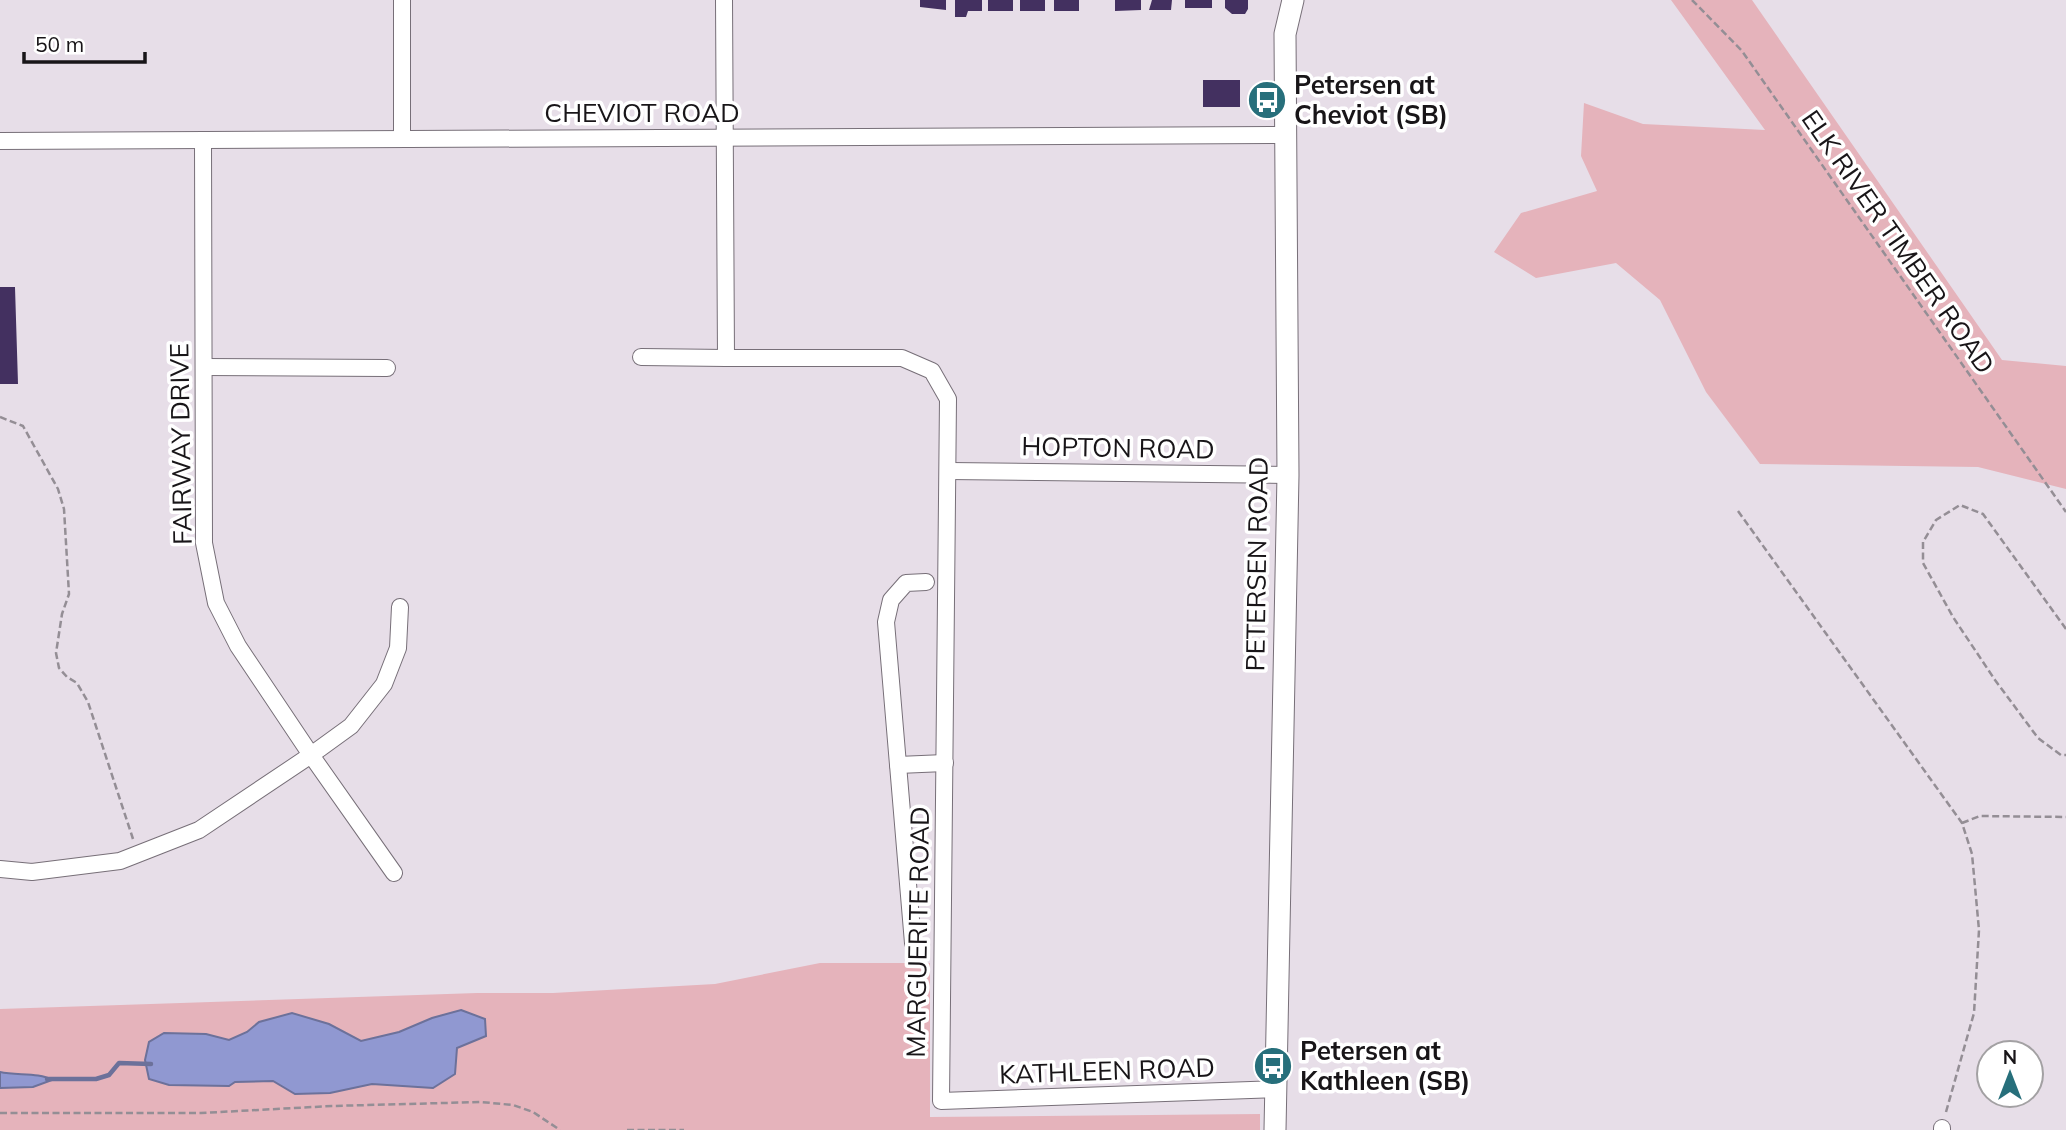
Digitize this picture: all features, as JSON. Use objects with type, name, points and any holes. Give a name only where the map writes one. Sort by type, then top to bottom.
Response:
[{"type":"street","points":[[402,0],[402,138]]},
{"type":"street","points":[[724,0],[726,358]]},
{"type":"street","name":"PETERSEN ROAD","points":[[1275,1130],[1288,475],[1285,34],[1293,0]]},
{"type":"street","name":"CHEVIOT ROAD","points":[[0,141],[1285,135]]},
{"type":"street","name":"FAIRWAY DRIVE","points":[[203,142],[204,543],[216,603],[238,646],[394,873]]},
{"type":"street","name":"MARGUERITE ROAD","points":[[641,357],[902,358],[932,371],[948,399],[941,1101]]},
{"type":"street","points":[[204,368],[387,368]]},
{"type":"street","name":"HOPTON ROAD","points":[[948,471],[1288,475]]},
{"type":"street","name":"MARGUERITE ROAD","points":[[913,943],[886,622],[891,600],[906,583],[926,582]]},
{"type":"street","points":[[0,869],[32,872],[120,861],[199,830],[351,726],[384,684],[398,648],[400,607]]},
{"type":"street","points":[[898,765],[945,763]]},
{"type":"street","name":"KATHLEEN ROAD","points":[[941,1101],[1276,1089]]},
{"type":"path","name":"ELK RIVER TIMBER ROAD","points":[[1692,0],[1742,51],[2066,512]]},
{"type":"path","points":[[0,417],[23,426],[58,489],[64,509],[69,594],[59,624],[56,653],[59,668],[77,683],[88,702],[138,854]]},
{"type":"path","points":[[2066,629],[1983,514],[1959,505],[1936,520],[1923,542],[1923,563],[1995,680],[2038,738],[2061,755],[2066,755]]},
{"type":"path","points":[[1738,511],[1962,823],[1972,854],[1979,930],[1974,1013],[1942,1129]]},
{"type":"path","points":[[1962,823],[1980,816],[2066,817]]},
{"type":"path","points":[[0,1113],[201,1113],[481,1102],[513,1105],[533,1112],[560,1130]]},
{"type":"path","points":[[627,1130],[684,1130]]},
{"type":"shaded area","points":[[1671,0],[1752,0],[2002,360],[2066,366],[2066,489],[1978,467],[1760,464],[1706,392],[1660,300],[1616,263],[1536,278],[1494,252],[1521,213],[1597,191],[1581,156],[1584,103],[1643,124],[1765,130]]},
{"type":"shaded area","points":[[820,963],[930,963],[930,1117],[1260,1114],[1260,1130],[0,1130],[0,1009],[477,993],[553,993],[715,984]]},
{"type":"water","points":[[461,1010],[485,1019],[486,1036],[457,1048],[455,1074],[433,1088],[372,1084],[330,1093],[295,1094],[273,1081],[235,1082],[229,1086],[169,1085],[149,1079],[145,1060],[149,1042],[164,1033],[206,1034],[229,1040],[247,1032],[259,1022],[292,1013],[329,1024],[361,1041],[399,1032],[432,1018]]},
{"type":"water","points":[[0,1072],[41,1076],[52,1080],[33,1087],[0,1088]]},
{"type":"building","points":[[920,0],[946,0],[946,10],[920,7]]},
{"type":"building","points":[[955,0],[982,0],[982,11],[968,11],[966,17],[955,17]]},
{"type":"building","points":[[988,0],[1013,0],[1013,11],[988,11]]},
{"type":"building","points":[[1020,0],[1045,0],[1045,11],[1020,11]]},
{"type":"building","points":[[1054,0],[1079,0],[1079,11],[1054,11]]},
{"type":"building","points":[[1115,0],[1141,0],[1141,10],[1115,11]]},
{"type":"building","points":[[1152,0],[1172,0],[1171,10],[1149,10]]},
{"type":"building","points":[[1185,0],[1212,0],[1212,8],[1185,8]]},
{"type":"building","points":[[1225,0],[1248,0],[1248,9],[1245,14],[1232,14],[1225,8]]},
{"type":"building","points":[[1203,80],[1240,80],[1240,107],[1203,107]]},
{"type":"building","points":[[0,287],[15,287],[18,384],[0,384]]},
{"type":"waterway","points":[[47,1079],[96,1079],[109,1075],[119,1063],[151,1064]]},
{"type":"place","name":"Petersen at Cheviot (SB)","points":[[1267,100]]},
{"type":"place","name":"Petersen at Kathleen (SB)","points":[[1273,1066]]}]
